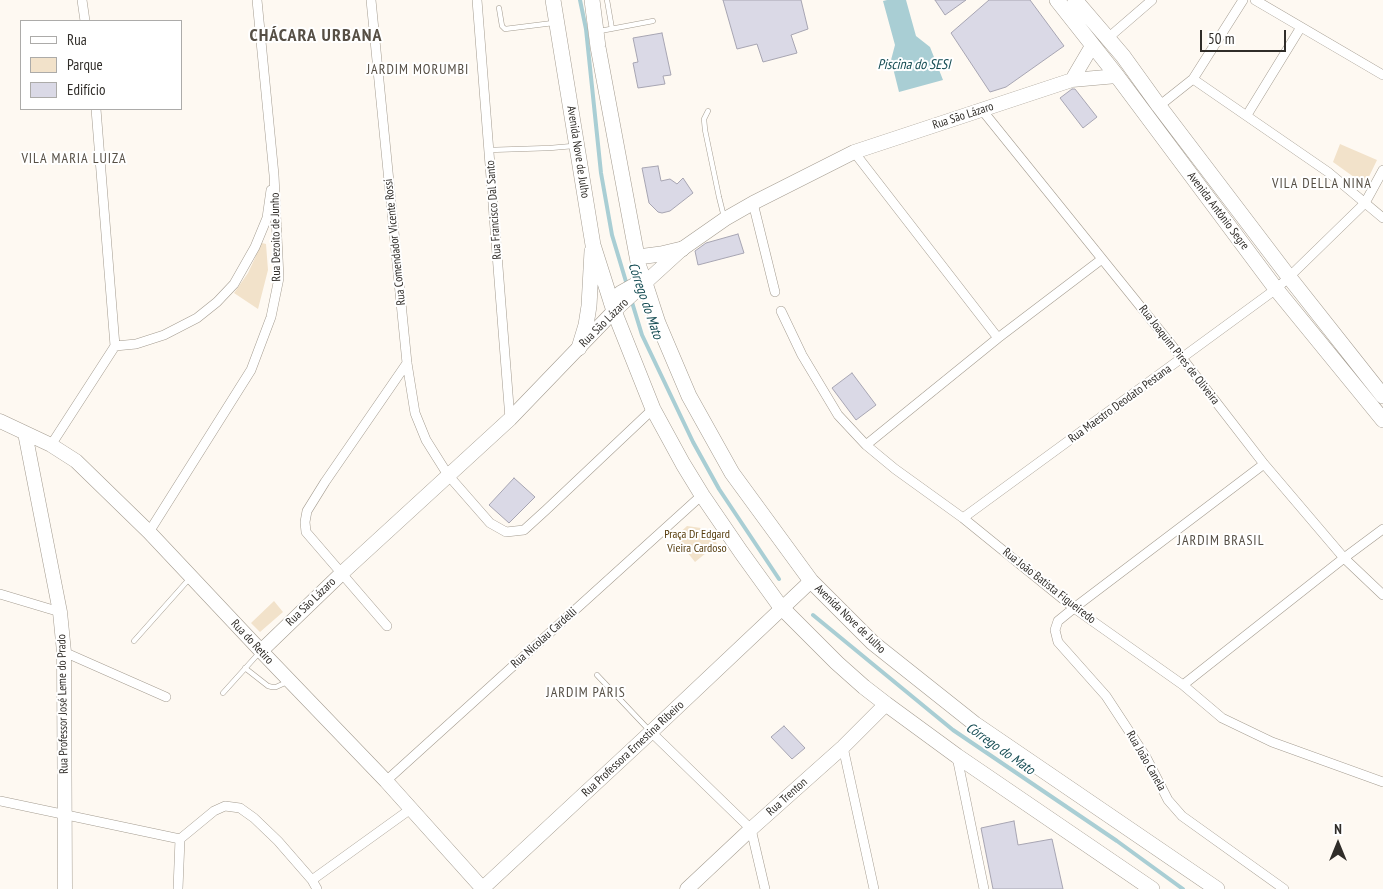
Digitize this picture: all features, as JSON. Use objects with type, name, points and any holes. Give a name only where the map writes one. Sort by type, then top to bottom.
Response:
[{"type":"main road","name":"Avenida Nove de Julho","points":[[553,0],[593,245],[617,303],[653,409],[702,495],[741,552],[785,606],[837,663],[886,704],[957,756],[1152,889]]},
{"type":"main road","name":"Avenida Nove de Julho","points":[[592,0],[596,32],[638,257],[640,285],[689,396],[732,473],[807,586],[873,643],[975,724],[1218,889]]},
{"type":"main road","name":"Avenida Antônio Segre","points":[[1057,0],[1117,76],[1276,289],[1383,420]]},
{"type":"main road","name":"Avenida Antônio Segre","points":[[1075,0],[1123,56],[1289,277],[1382,390]]},
{"type":"main road","points":[[1072,80],[1092,46],[1102,44],[1123,56]]},
{"type":"main road","name":"Rua São Lázaro","points":[[640,285],[682,249],[725,219],[854,152],[1072,80],[1117,76]]},
{"type":"main road","points":[[579,348],[589,306],[593,245]]},
{"type":"main road","points":[[638,257],[682,249]]},
{"type":"main road","points":[[617,303],[640,285]]},
{"type":"main road","name":"Rua São Lázaro","points":[[261,651],[342,573],[510,419],[579,348],[617,303]]},
{"type":"main road","name":"Rua do Retiro","points":[[0,421],[51,445],[76,461],[149,532],[412,808],[483,889]]},
{"type":"main road","name":"Rua Professor José Leme do Prado","points":[[25,433],[60,612],[64,652],[65,889]]},
{"type":"main road","name":"Rua Professora Ernestina Ribeiro","points":[[483,889],[807,586]]},
{"type":"main road","name":"Rua Trenton","points":[[687,889],[886,704]]},
{"type":"street","points":[[82,0],[85,20]]},
{"type":"street","name":"Rua Dezoito de Junho","points":[[149,532],[251,370],[271,317],[279,278],[274,175],[257,0]]},
{"type":"street","name":"Rua Comendador Vicente Rossi","points":[[371,0],[407,363],[415,412],[426,440],[448,475],[490,523],[506,532],[524,530],[653,409]]},
{"type":"street","name":"Rua Francisco Dal Santo","points":[[477,0],[510,419]]},
{"type":"street","points":[[1108,38],[1152,0]]},
{"type":"street","points":[[1159,106],[1193,79],[1243,0]]},
{"type":"street","points":[[1255,0],[1383,75]]},
{"type":"street","points":[[1247,115],[1301,27]]},
{"type":"street","points":[[1193,79],[1328,172],[1383,218]]},
{"type":"street","points":[[51,445],[115,346],[96,110]]},
{"type":"street","name":"Rua Joaquim Pires de Oliveira","points":[[982,110],[1182,358],[1264,464],[1344,558],[1383,595]]},
{"type":"street","points":[[854,152],[998,338]]},
{"type":"street","name":"Rua Maestro Deodato Pestana","points":[[963,518],[1276,289],[1365,202],[1383,170]]},
{"type":"street","points":[[115,346],[136,344],[164,335],[198,318],[234,284],[255,247],[267,218],[274,175]]},
{"type":"street","points":[[753,203],[774,292]]},
{"type":"street","points":[[866,445],[998,338],[1102,259]]},
{"type":"street","name":"Rua João Batista Figueiredo","points":[[781,312],[802,356],[824,394],[838,415],[866,445],[963,518],[1074,608],[1184,685],[1222,718],[1272,742],[1383,782]]},
{"type":"street","points":[[387,626],[306,532],[305,522],[306,511],[407,363]]},
{"type":"street","points":[[1074,608],[1264,464]]},
{"type":"street","name":"Rua Nicolau Cardelli","points":[[386,781],[702,495]]},
{"type":"street","points":[[1184,685],[1383,529]]},
{"type":"street","points":[[0,594],[60,612]]},
{"type":"street","name":"Rua João Canela","points":[[1074,608],[1058,621],[1055,630],[1058,642],[1106,696],[1146,756],[1168,800],[1182,816],[1284,889]]},
{"type":"street","points":[[64,652],[166,697]]},
{"type":"street","points":[[651,732],[751,829],[765,889]]},
{"type":"street","points":[[843,746],[874,889]]},
{"type":"street","points":[[957,756],[984,889]]},
{"type":"street","points":[[0,801],[180,839]]},
{"type":"street","points":[[178,889],[180,839],[214,812],[225,806],[240,808],[254,818],[312,880],[317,889]]},
{"type":"street","points":[[312,880],[412,808]]},
{"type":"lane","points":[[607,0],[612,29]]},
{"type":"lane","points":[[499,8],[502,26],[505,29],[557,22]]},
{"type":"lane","points":[[596,32],[653,21]]},
{"type":"lane","points":[[708,111],[704,119],[705,130],[725,219]]},
{"type":"lane","points":[[489,150],[577,146]]},
{"type":"lane","points":[[134,641],[191,577]]},
{"type":"lane","points":[[223,693],[261,651]]},
{"type":"lane","points":[[245,668],[268,686],[276,687],[290,681]]},
{"type":"lane","points":[[597,675],[651,732]]},
{"type":"green space","points":[[1340,144],[1377,160],[1365,185],[1333,162]]},
{"type":"green space","points":[[262,243],[266,244],[268,270],[258,309],[234,293],[248,273]]},
{"type":"green space","name":"Praça Dr Edgard Vieira Cardoso","points":[[687,526],[701,528],[712,535],[717,544],[695,562],[675,537]]},
{"type":"green space","points":[[274,601],[283,612],[260,632],[251,623]]},
{"type":"water","name":"Piscina do SESI","points":[[906,0],[916,36],[930,47],[943,80],[899,92],[891,60],[895,45],[883,1]]},
{"type":"building","points":[[723,0],[801,0],[808,29],[791,35],[797,53],[763,62],[757,44],[737,49]]},
{"type":"building","points":[[935,0],[966,0],[945,15]]},
{"type":"building","points":[[989,0],[1030,0],[1064,46],[1006,87],[990,92],[951,33]]},
{"type":"building","points":[[662,33],[671,75],[663,76],[665,84],[638,88],[633,63],[638,62],[633,38]]},
{"type":"building","points":[[1072,89],[1075,89],[1097,117],[1083,128],[1060,98]]},
{"type":"building","points":[[658,166],[661,181],[670,179],[677,184],[683,178],[693,193],[670,211],[662,213],[658,212],[649,203],[642,168]]},
{"type":"building","points":[[738,234],[744,253],[698,265],[695,251],[706,243]]},
{"type":"building","points":[[852,373],[876,405],[856,420],[832,388]]},
{"type":"building","points":[[514,478],[535,497],[509,523],[489,505]]},
{"type":"building","points":[[784,726],[805,748],[792,759],[771,737]]},
{"type":"building","points":[[1014,821],[1018,845],[1052,839],[1063,889],[993,889],[981,828]]},
{"type":"waterway","name":"Córrego do Mato","points":[[580,0],[586,29],[601,173],[612,235],[627,285]]},
{"type":"waterway","name":"Córrego do Mato","points":[[631,299],[642,335],[693,442],[719,489],[779,579]]},
{"type":"waterway","name":"Córrego do Mato","points":[[813,615],[953,730],[1117,841],[1183,889]]},
{"type":"district","name":"CHÁCARA URBANA","points":[[316,36]]},
{"type":"district","name":"JARDIM MORUMBI","points":[[418,70]]},
{"type":"district","name":"VILA MARIA LUIZA","points":[[74,159]]},
{"type":"district","name":"VILA DELLA NINA","points":[[1322,184]]},
{"type":"district","name":"JARDIM BRASIL","points":[[1221,541]]},
{"type":"district","name":"JARDIM PARIS","points":[[586,693]]}]
